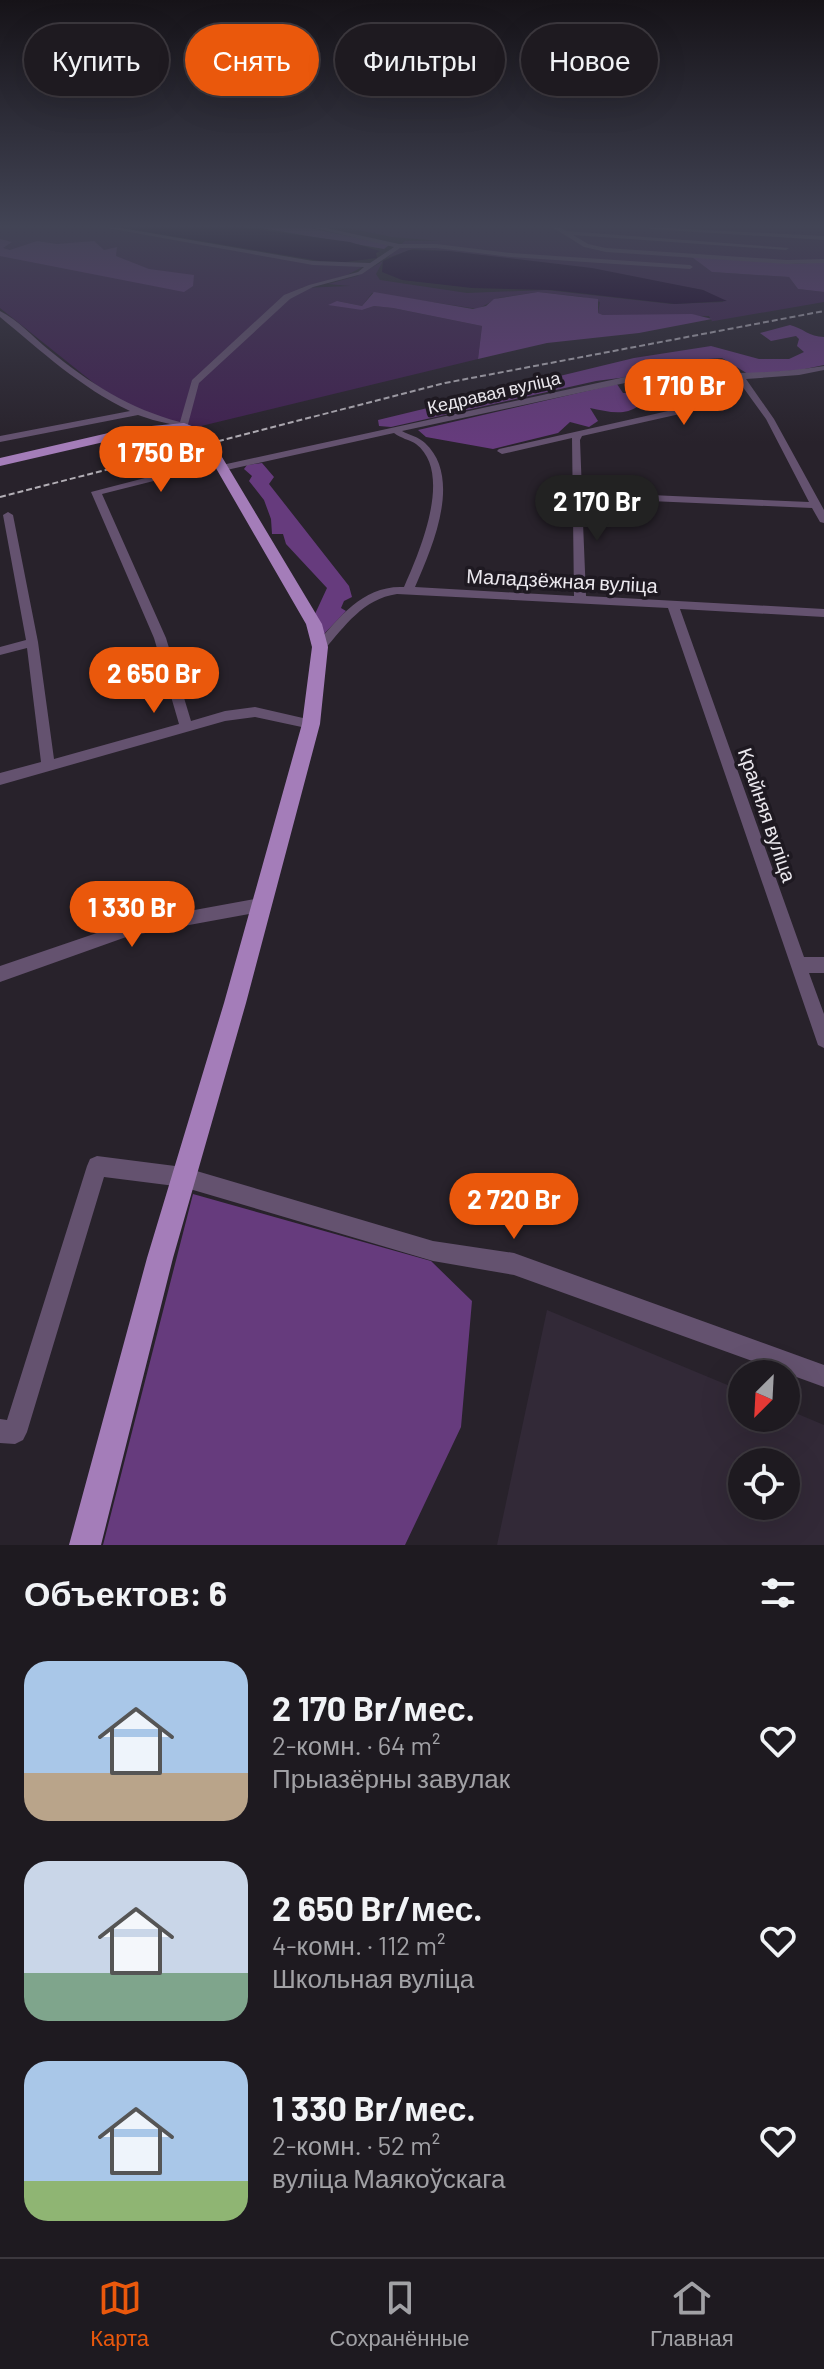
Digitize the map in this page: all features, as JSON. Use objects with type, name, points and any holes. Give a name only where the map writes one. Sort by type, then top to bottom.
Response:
[{"type":"main road","points":[[0,462],[130,432],[184,426],[199,434],[314,624],[320,647],[311,724],[235,1003],[183,1177],[85,1545]]},
{"type":"street","points":[[0,313],[100,394],[135,413],[184,426],[195,382],[285,299]]},
{"type":"street","name":"Кедравая вуліца","points":[[186,725],[160,638],[96,492],[394,432],[625,380],[650,376],[741,378],[797,374],[824,368]]},
{"type":"street","points":[[741,378],[770,419],[824,520]]},
{"type":"street","points":[[502,451],[708,405]]},
{"type":"street","points":[[0,439],[135,413]]},
{"type":"street","points":[[394,432],[417,437],[426,444],[439,476],[429,543],[408,590]]},
{"type":"street","points":[[579,434],[575,440],[580,601]]},
{"type":"street","points":[[579,495],[816,505]]},
{"type":"street","points":[[8,515],[32,642],[48,765]]},
{"type":"street","name":"Маладзёжная вуліца","points":[[320,647],[359,603],[384,590],[824,613]]},
{"type":"street","name":"Крайняя вуліца","points":[[673,605],[824,1039]]},
{"type":"street","points":[[0,651],[32,642]]},
{"type":"street","points":[[0,779],[186,725],[255,712],[311,724]]},
{"type":"street","points":[[0,974],[129,929],[260,905]]},
{"type":"street","points":[[797,965],[824,965]]},
{"type":"street","points":[[0,1431],[15,1432],[97,1166],[183,1177],[433,1251],[514,1264],[824,1376]]},
{"type":"shaded area","points":[[0,299],[367,299],[362,306],[337,301],[362,310],[374,306],[393,308],[482,326],[478,359],[197,427],[165,420],[110,396],[0,308]]},
{"type":"shaded area","points":[[368,299],[415,299],[473,309],[486,306],[494,299],[598,299],[598,313],[603,315],[692,314],[712,319],[639,333],[547,343],[478,359],[482,326],[393,308],[374,306],[362,310],[328,305],[337,301],[362,306]]},
{"type":"shaded area","points":[[412,299],[496,299],[478,309]]},
{"type":"shaded area","points":[[590,299],[671,304],[724,302],[719,299],[824,299],[824,302],[708,322],[712,321],[709,316],[603,315],[598,313],[600,302]]},
{"type":"shaded area","points":[[632,299],[727,301],[675,304]]},
{"type":"shaded area","points":[[790,325],[824,337],[824,365],[748,374],[722,358],[638,364],[643,375],[596,381],[391,427],[379,426],[378,420],[634,358],[711,346],[759,359],[789,359],[804,352],[797,346],[799,339],[796,336],[771,341],[760,333]]},
{"type":"shaded area","points":[[617,384],[623,393],[631,393],[638,406],[621,412],[590,408],[598,421],[589,427],[570,422],[558,433],[493,449],[426,437],[418,430]]},
{"type":"shaded area","points":[[262,463],[274,477],[269,484],[349,586],[352,597],[344,601],[341,608],[346,611],[324,634],[315,614],[327,588],[286,544],[283,534],[272,534],[271,519],[264,500],[249,481],[252,476],[244,469],[247,465]]},
{"type":"shaded area","points":[[193,1194],[431,1261],[472,1301],[461,1427],[405,1545],[103,1545]]},
{"type":"shaded area","points":[[547,1310],[728,1385],[728,1432],[800,1432],[800,1415],[824,1425],[824,1545],[497,1545]]},
{"type":"railway","points":[[0,497],[445,383],[824,311]]}]
